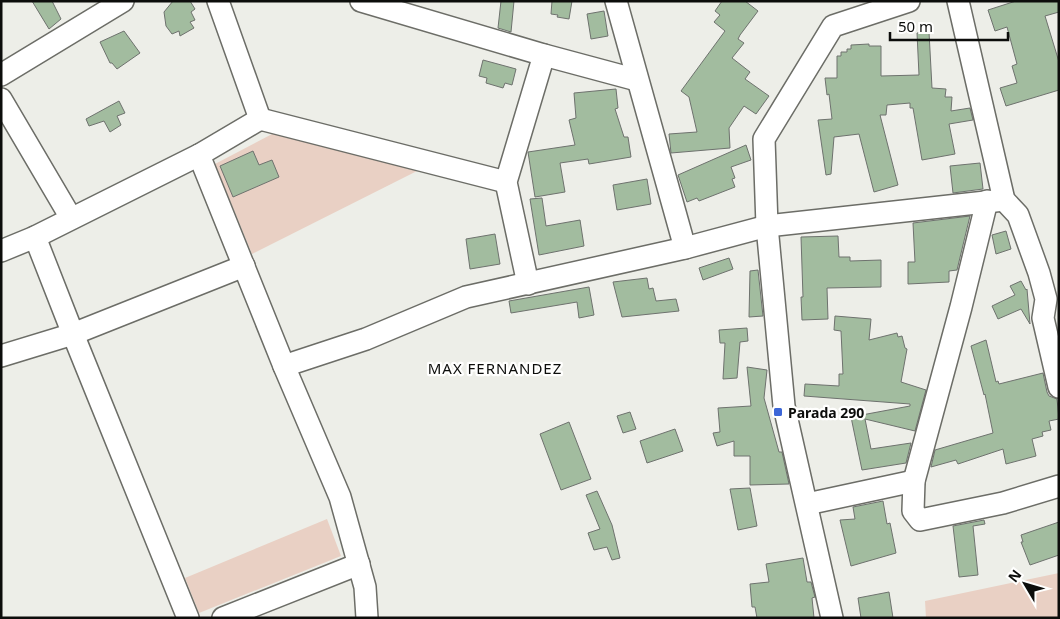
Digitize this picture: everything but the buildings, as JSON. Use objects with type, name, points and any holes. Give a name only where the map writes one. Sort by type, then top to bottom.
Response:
[{"type":"street","points":[[1,75],[123,1]]},
{"type":"street","points":[[218,1],[260,119]]},
{"type":"street","points":[[360,1],[637,80]]},
{"type":"street","points":[[616,1],[685,248]]},
{"type":"street","points":[[832,618],[808,504],[784,406],[767,226],[764,140],[834,26],[855,9],[909,1]]},
{"type":"street","points":[[958,1],[995,201],[961,307],[914,481],[913,511],[920,520],[1003,502],[1059,486]]},
{"type":"street","points":[[528,284],[506,182],[544,55]]},
{"type":"street","points":[[1,99],[71,218]]},
{"type":"street","points":[[1,251],[35,237],[199,154],[260,119],[506,182]]},
{"type":"street","points":[[199,154],[284,366],[340,497],[364,587],[366,618]]},
{"type":"street","points":[[284,366],[366,339],[466,297],[685,248],[767,226],[995,201],[1018,215],[1039,273],[1051,315],[1059,388]]},
{"type":"street","points":[[35,237],[188,618]]},
{"type":"street","points":[[1,356],[73,334],[244,266]]},
{"type":"street","points":[[808,504],[914,481]]},
{"type":"street","points":[[223,618],[359,564]]},
{"type":"shaded area","points":[[274,133],[417,171],[252,254],[215,164]]},
{"type":"shaded area","points":[[327,519],[341,556],[199,613],[185,578]]},
{"type":"shaded area","points":[[1059,573],[1059,618],[926,618],[925,601]]},
{"type":"place","name":"Parada 290","points":[[778,412]]},
{"type":"district","name":"MAX FERNANDEZ","points":[[495,368]]}]
